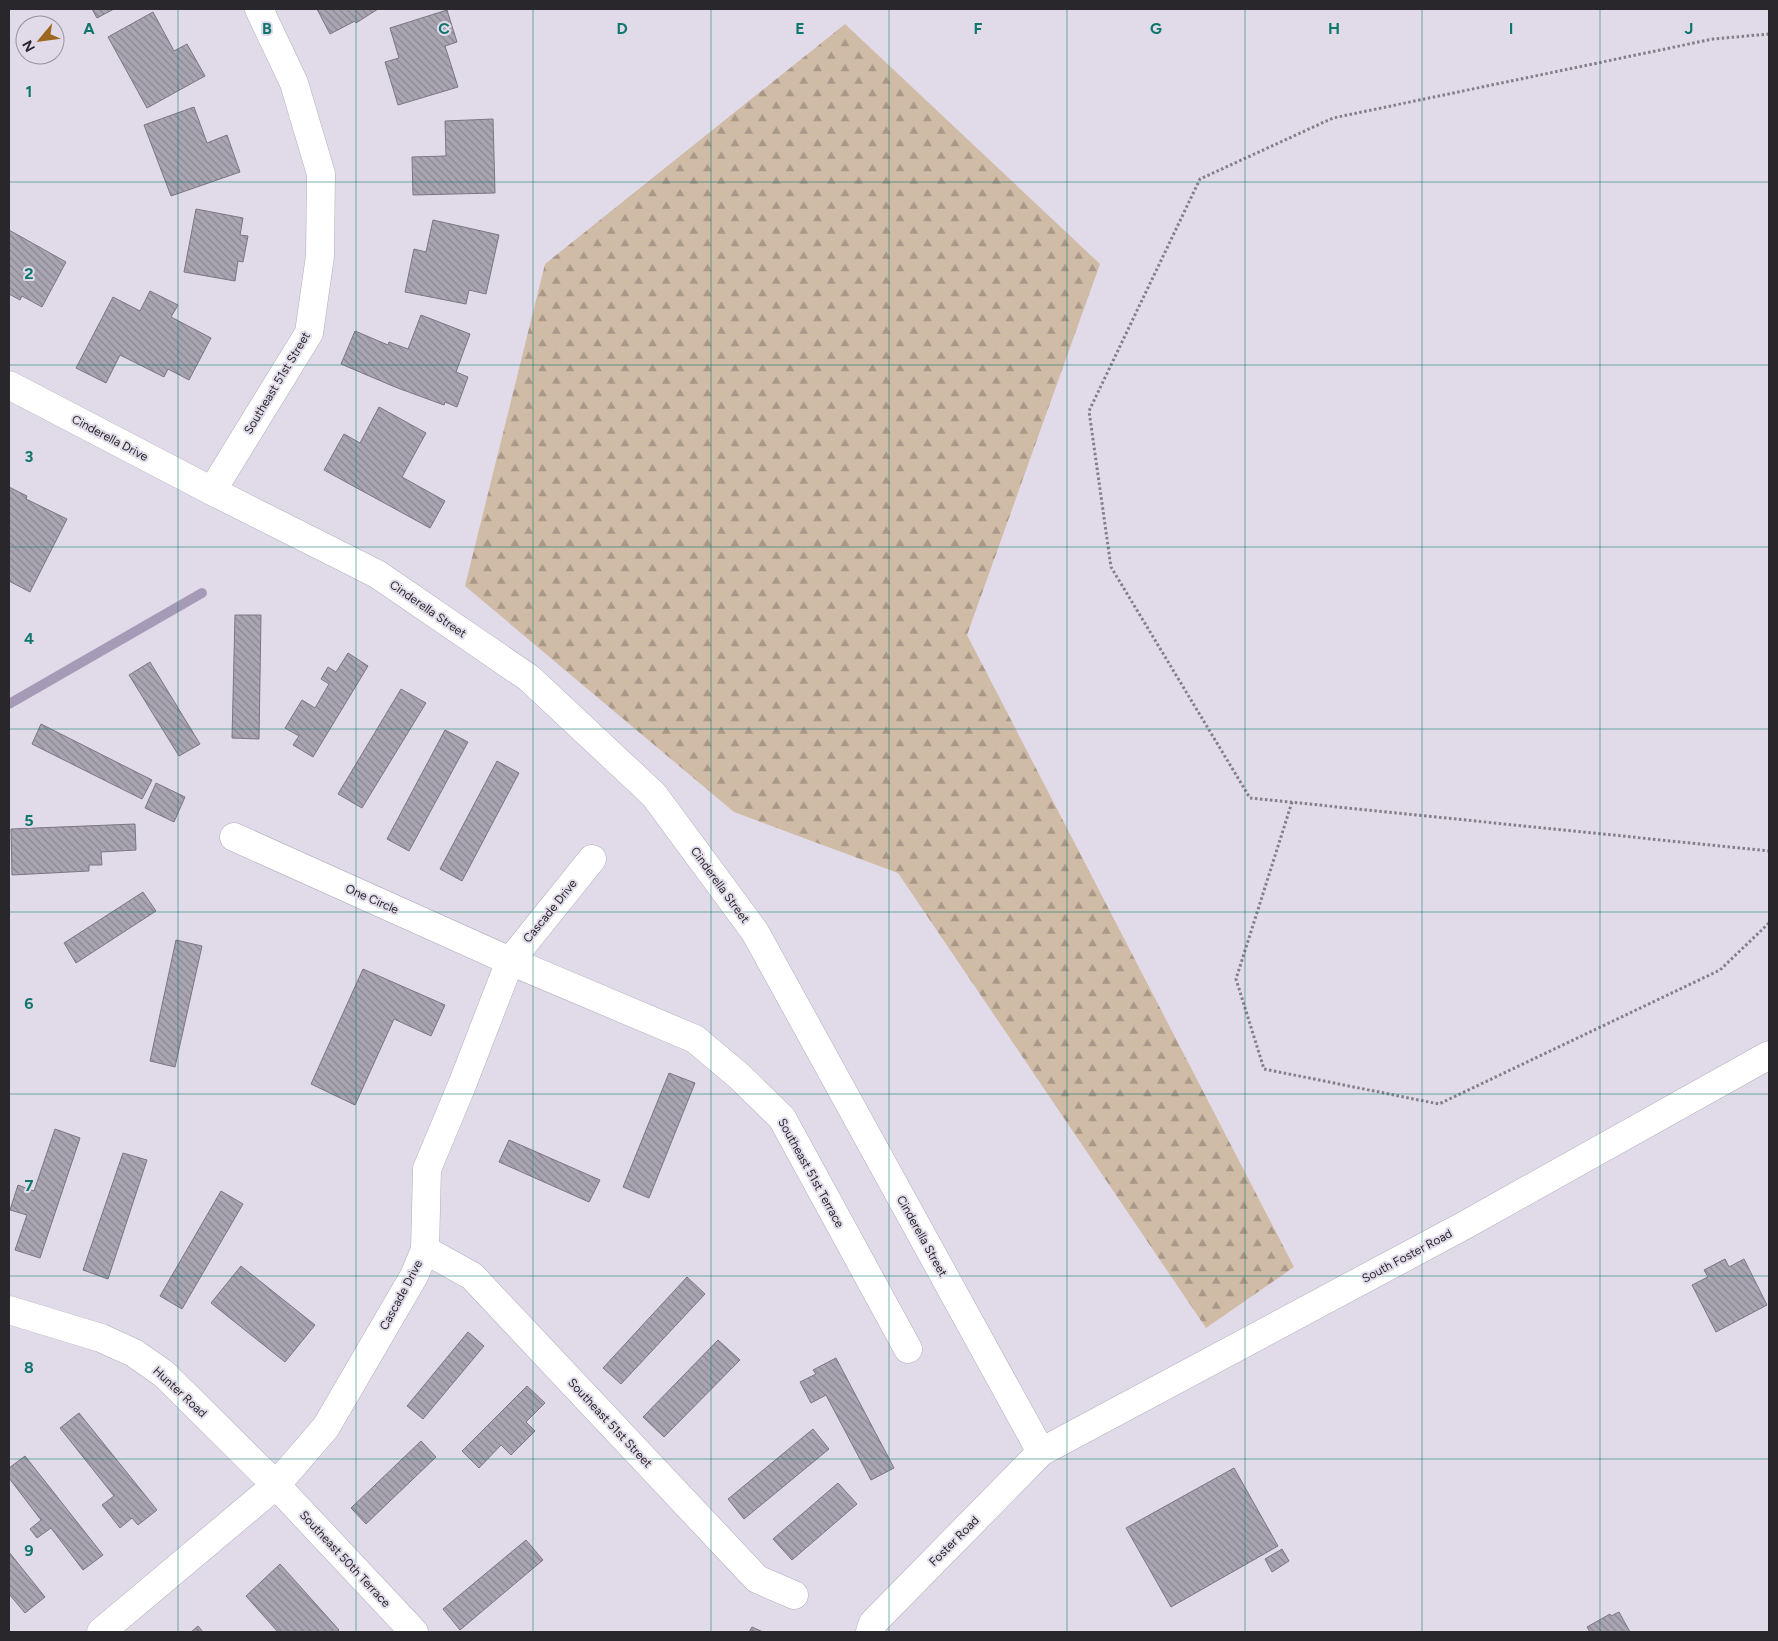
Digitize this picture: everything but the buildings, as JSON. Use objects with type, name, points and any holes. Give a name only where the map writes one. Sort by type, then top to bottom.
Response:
[{"type":"street","name":"Southeast 51st Street","points":[[212,491],[308,333],[320,256],[321,174],[294,83],[259,9]]},
{"type":"street","name":"Cinderella Drive","points":[[9,385],[212,491]]},
{"type":"street","name":"Cinderella Street","points":[[212,491],[377,574],[529,678],[654,795],[755,932],[1042,1452]]},
{"type":"street","name":"One Circle","points":[[234,837],[510,961]]},
{"type":"street","name":"Cascade Drive","points":[[101,1632],[276,1485],[326,1427],[414,1276],[425,1250],[427,1169],[510,961],[592,859]]},
{"type":"street","name":"Southeast 51st Terrace","points":[[510,961],[695,1039],[739,1076],[782,1118],[908,1350]]},
{"type":"street","name":"South Foster Road","points":[[1042,1452],[1465,1225],[1769,1055]]},
{"type":"street","name":"Southeast 51st Street","points":[[425,1250],[472,1276],[757,1579],[794,1595]]},
{"type":"street","name":"Hunter Road","points":[[9,1310],[101,1338],[134,1353],[164,1374],[276,1485]]},
{"type":"street","name":"Foster Road","points":[[870,1632],[873,1623],[1042,1452]]},
{"type":"street","name":"Southeast 50th Terrace","points":[[276,1485],[414,1632]]},
{"type":"path","points":[[1769,34],[1713,39],[1332,118],[1200,179],[1089,411],[1111,567],[1250,798],[1769,851]]},
{"type":"path","points":[[1292,802],[1236,979],[1264,1069],[1439,1104],[1720,970],[1769,923]]},
{"type":"green space","points":[[845,24],[1100,264],[967,635],[1294,1267],[1206,1328],[898,873],[734,812],[465,586],[545,264]]},
{"type":"waterway","points":[[9,704],[202,593]]}]
